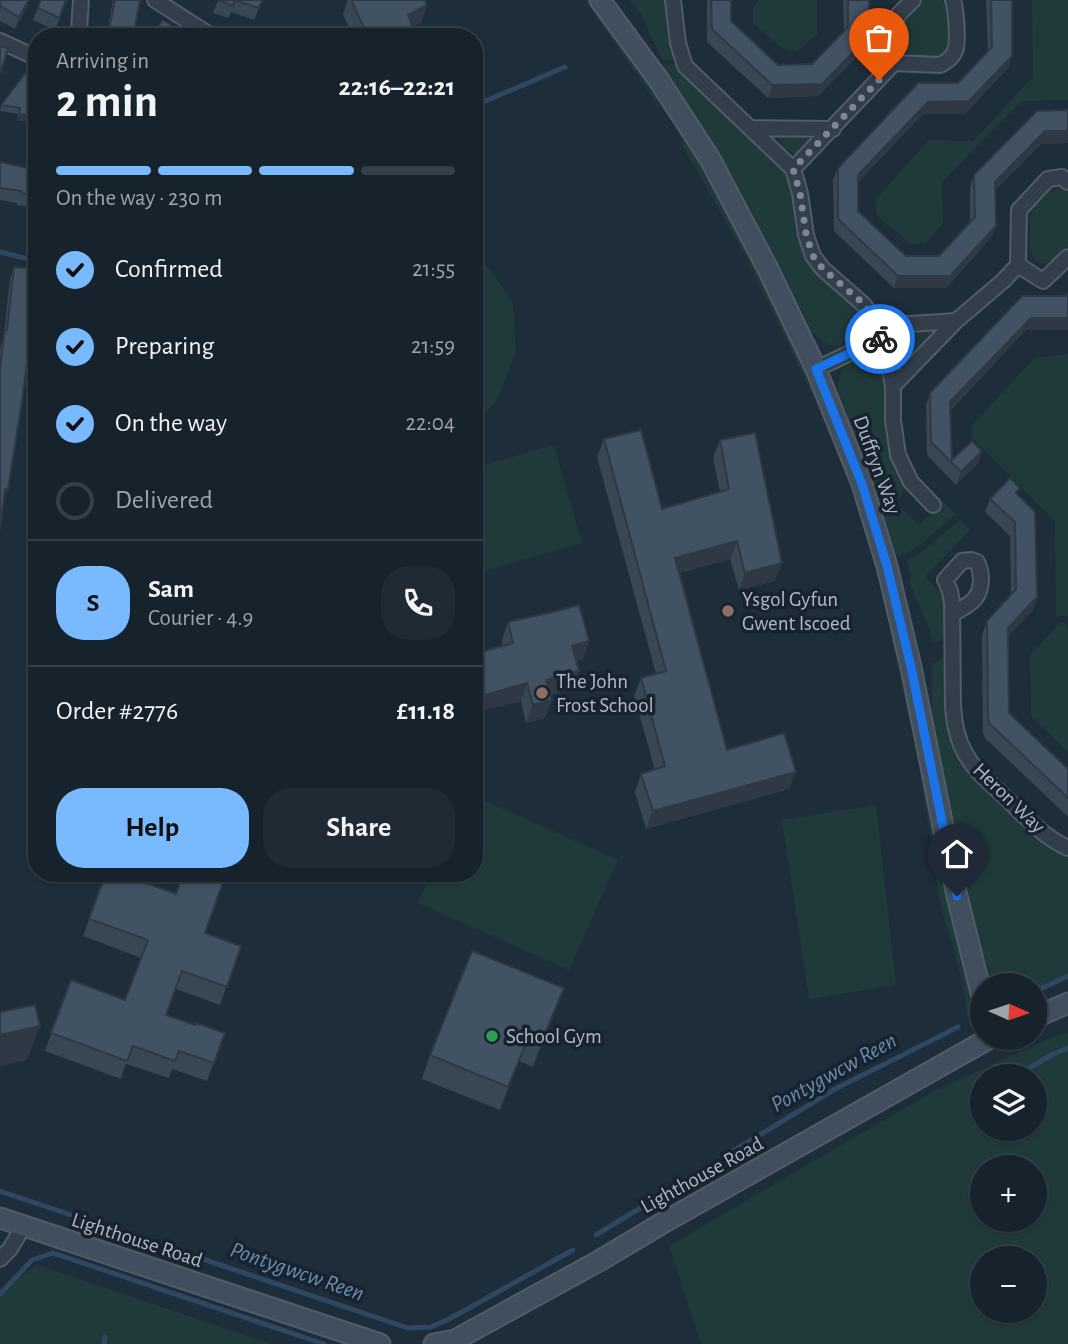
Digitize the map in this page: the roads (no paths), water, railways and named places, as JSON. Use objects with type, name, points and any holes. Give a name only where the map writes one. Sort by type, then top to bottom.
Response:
[{"type":"street","points":[[79,28],[81,0]]},
{"type":"street","points":[[155,0],[199,28]]},
{"type":"street","name":"Duffryn Way","points":[[600,0],[658,79],[710,159],[767,267],[816,369],[862,484],[887,566],[911,667],[957,896],[976,973]]},
{"type":"street","points":[[673,0],[678,43],[685,66],[793,169],[813,256],[823,269],[864,304],[882,331],[893,386],[893,420],[898,455],[911,482],[933,505]]},
{"type":"street","points":[[793,169],[894,63],[894,23],[913,0]]},
{"type":"street","points":[[894,63],[945,63],[956,44],[953,0]]},
{"type":"street","points":[[0,41],[28,54]]},
{"type":"street","points":[[751,128],[833,129]]},
{"type":"street","points":[[893,386],[956,321],[1018,265],[1019,210],[1048,179],[1062,177],[1068,182]]},
{"type":"street","points":[[1018,265],[1043,281],[1068,257]]},
{"type":"street","points":[[816,369],[882,331],[956,321]]},
{"type":"street","name":"Heron Way","points":[[953,614],[954,715],[963,751],[972,766],[1044,834],[1068,848]]},
{"type":"street","points":[[1047,1012],[1068,1003]]},
{"type":"street","name":"Lighthouse Road","points":[[434,1344],[455,1340],[599,1261],[970,1049]]},
{"type":"street","name":"Lighthouse Road","points":[[0,1218],[380,1344]]},
{"type":"street","points":[[0,1259],[10,1249],[23,1227]]},
{"type":"waterway","points":[[483,102],[565,67]]},
{"type":"waterway","points":[[0,252],[28,259]]},
{"type":"waterway","name":"Pontygwcw Reen","points":[[1047,986],[1068,976]]},
{"type":"waterway","name":"Pontygwcw Reen","points":[[730,1153],[835,1089],[958,1027]]},
{"type":"waterway","points":[[1036,1064],[1068,1048]]},
{"type":"waterway","name":"Pontygwcw Reen","points":[[596,1235],[701,1171]]},
{"type":"waterway","name":"Pontygwcw Reen","points":[[0,1191],[408,1328],[431,1327],[451,1318],[573,1250]]},
{"type":"waterway","points":[[0,1294],[32,1260],[53,1253],[324,1344]]},
{"type":"waterway","points":[[104,1344],[105,1337]]},
{"type":"place","name":"Ysgol Gyfun Gwent Iscoed","points":[[728,611]]},
{"type":"place","name":"The John Frost School","points":[[542,693]]},
{"type":"place","name":"School Gym","points":[[492,1036]]}]
